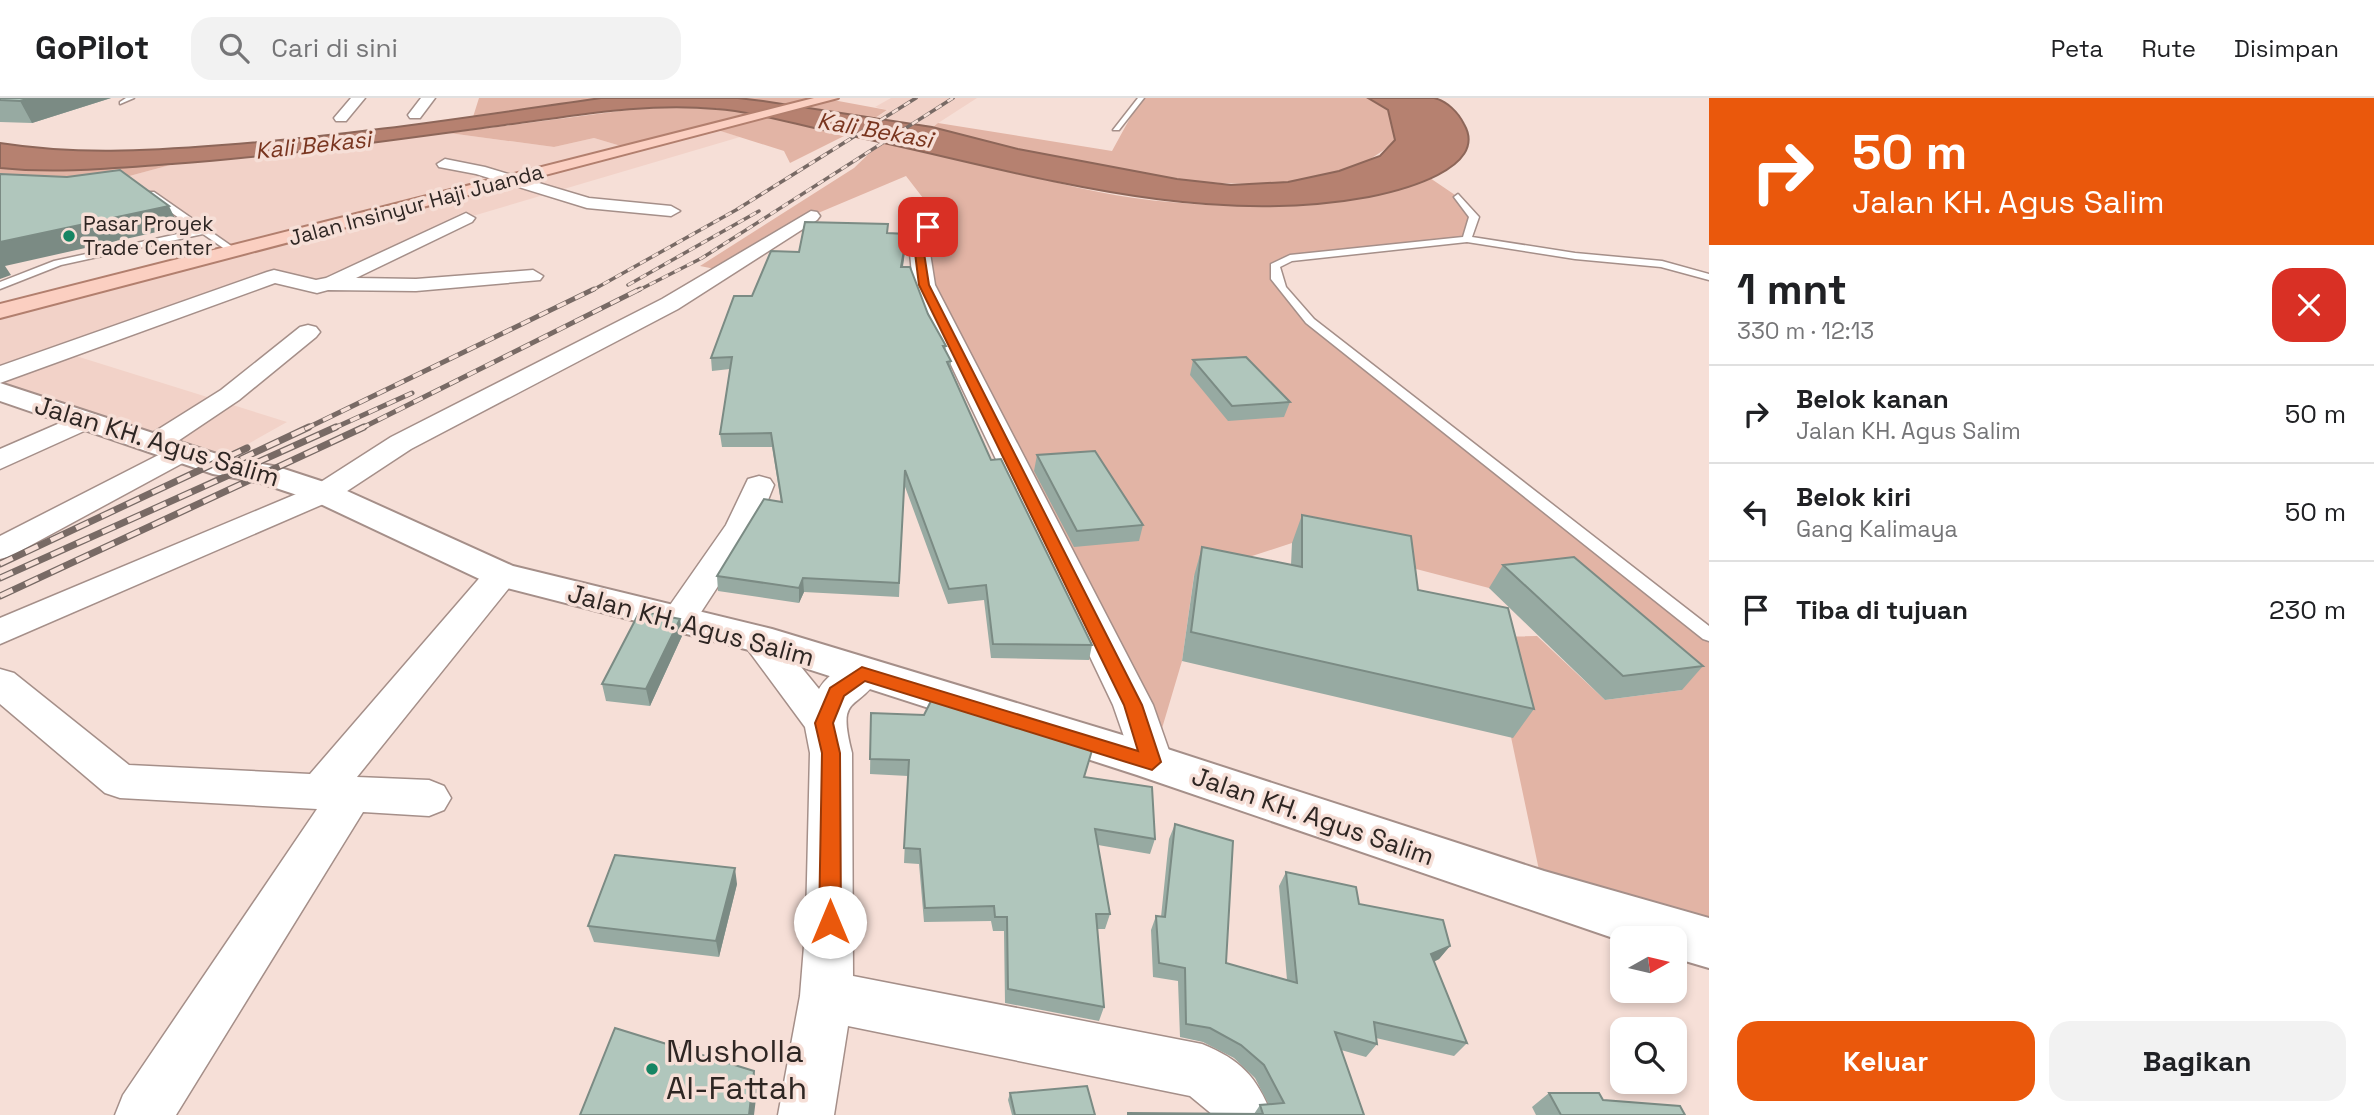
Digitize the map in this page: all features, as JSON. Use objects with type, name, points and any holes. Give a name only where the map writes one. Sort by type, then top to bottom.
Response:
[{"type":"main road","name":"Jalan Insinyur Haji Juanda","points":[[0,311],[829,98]]},
{"type":"street","points":[[341,118],[358,98],[370,98]]},
{"type":"street","points":[[415,115],[428,98]]},
{"type":"street","points":[[445,163],[605,207],[671,211]]},
{"type":"street","points":[[0,632],[324,493],[401,443],[670,304],[811,216]]},
{"type":"street","points":[[0,375],[59,351],[274,276],[317,287],[326,284],[389,257],[466,218]]},
{"type":"street","points":[[928,227],[920,253],[924,285],[1133,705],[1152,762]]},
{"type":"street","points":[[326,284],[416,285],[533,276]]},
{"type":"street","points":[[0,549],[169,448],[308,332]]},
{"type":"street","name":"Jalan KH. Agus Salim","points":[[0,392],[239,471],[267,474],[324,493],[501,575],[758,639],[862,674],[1152,762],[1544,894],[1709,943]]},
{"type":"street","points":[[0,460],[83,421]]},
{"type":"street","points":[[679,618],[742,525],[759,485]]},
{"type":"street","points":[[143,1115],[336,792],[501,575]]},
{"type":"street","points":[[758,639],[824,723],[831,753],[830,922],[826,996],[806,1115]]},
{"type":"street","points":[[824,723],[836,693],[862,674]]},
{"type":"street","points":[[0,683],[120,780],[429,798]]},
{"type":"street","points":[[826,996],[1202,1071],[1216,1078],[1230,1091],[1244,1115]]},
{"type":"lane","points":[[122,103],[131,98]]},
{"type":"lane","points":[[1116,128],[1141,98]]},
{"type":"lane","points":[[144,188],[235,252]]},
{"type":"lane","points":[[1458,197],[1474,217],[1467,239]]},
{"type":"lane","points":[[0,285],[58,263],[204,231]]},
{"type":"lane","points":[[1709,277],[1662,264],[1565,255],[1467,239],[1298,257],[1277,262],[1273,270],[1281,288],[1310,321],[1709,635]]},
{"type":"shaded area","points":[[479,98],[601,98],[473,117]]},
{"type":"shaded area","points":[[738,98],[822,98],[887,110],[875,118]]},
{"type":"shaded area","points":[[891,98],[977,98],[932,127],[876,118],[888,110],[875,107]]},
{"type":"shaded area","points":[[1141,98],[1368,98],[1388,110],[1395,140],[1354,167],[1301,180],[1238,184],[1104,168],[933,127],[938,123],[1112,151]]},
{"type":"shaded area","points":[[651,107],[715,108],[751,113],[846,135],[790,163],[784,151],[711,128],[631,149],[594,138],[554,147],[449,133]]},
{"type":"shaded area","points":[[711,128],[740,137],[466,218],[317,287],[274,276],[60,351],[287,422],[214,463],[0,392],[0,311],[234,252],[122,178],[174,164],[250,158],[449,133],[554,147],[594,138],[631,149]]},
{"type":"shaded area","points":[[881,142],[1099,192],[1163,202],[1234,206],[1305,204],[1377,195],[1430,178],[1458,197],[1474,217],[1467,239],[1298,257],[1273,270],[1310,321],[1709,635],[1709,943],[1687,936],[1687,926],[1652,926],[1544,894],[1490,637],[1537,636],[1605,700],[1682,690],[1489,588],[1397,564],[1292,543],[1194,575],[1182,661],[1152,762],[924,285],[928,227],[923,198],[906,176],[811,216],[725,271],[700,266],[854,168]]},
{"type":"shaded area","points":[[174,164],[122,178],[0,186],[0,168],[60,170]]},
{"type":"water","name":"Kali Bekasi","points":[[601,98],[738,98],[763,101],[932,127],[1018,149],[1177,179],[1231,185],[1288,182],[1339,171],[1380,156],[1395,140],[1388,110],[1368,98],[1439,99],[1459,115],[1469,140],[1464,154],[1453,165],[1419,183],[1369,197],[1302,205],[1235,206],[1101,190],[761,116],[690,107],[610,111],[214,161],[86,170],[0,168],[0,143],[111,151],[222,145],[365,131]]},
{"type":"building","points":[[0,98],[30,98],[20,101]]},
{"type":"building","points":[[120,170],[169,206],[0,242],[0,174],[67,177]]},
{"type":"building","points":[[805,222],[888,224],[887,233],[907,234],[901,267],[910,267],[928,314],[946,346],[943,346],[951,361],[947,362],[991,460],[1001,459],[1092,645],[993,644],[986,585],[949,589],[905,470],[899,583],[803,578],[799,588],[717,576],[764,499],[782,502],[771,433],[720,434],[732,357],[711,358],[734,296],[752,296],[771,251],[799,252]]},
{"type":"building","points":[[1246,357],[1290,402],[1232,406],[1193,360]]},
{"type":"building","points":[[1095,451],[1143,525],[1077,531],[1037,455]]},
{"type":"building","points":[[1302,515],[1411,536],[1418,590],[1508,608],[1534,709],[1191,632],[1202,547],[1302,567]]},
{"type":"building","points":[[1574,557],[1703,666],[1623,676],[1503,565]]},
{"type":"building","points":[[640,611],[680,619],[646,689],[602,684]]},
{"type":"building","points":[[933,697],[1093,747],[1084,777],[1152,787],[1155,839],[1095,829],[1110,914],[1096,914],[1104,1007],[1008,989],[1007,917],[995,917],[994,906],[925,908],[920,849],[904,848],[909,760],[870,759],[871,713],[924,715]]},
{"type":"building","points":[[1175,824],[1233,841],[1226,963],[1297,983],[1286,872],[1356,887],[1359,904],[1443,920],[1450,946],[1431,954],[1467,1043],[1374,1022],[1377,1044],[1335,1032],[1364,1115],[1128,1115],[1263,1114],[1260,1105],[1284,1103],[1264,1065],[1241,1045],[1210,1028],[1186,1024],[1185,968],[1159,963],[1156,916],[1165,917]]},
{"type":"building","points":[[615,855],[735,868],[716,941],[588,926]]},
{"type":"building","name":"Musholla Al-Fattah","points":[[615,1028],[754,1071],[749,1115],[580,1115]]},
{"type":"building","points":[[1087,1086],[1095,1115],[1015,1115],[1010,1093]]},
{"type":"building","points":[[1549,1093],[1599,1093],[1603,1100],[1680,1106],[1685,1115],[1561,1115]]},
{"type":"railway","points":[[591,291],[736,210],[916,98]]},
{"type":"railway","points":[[637,291],[702,258],[953,98]]},
{"type":"railway","points":[[628,285],[759,211]]},
{"type":"railway","points":[[305,429],[594,289]]},
{"type":"railway","points":[[364,427],[640,289]]},
{"type":"railway","points":[[332,429],[412,393]]},
{"type":"railway","points":[[241,459],[309,427]]},
{"type":"railway","points":[[0,578],[336,427]]},
{"type":"railway","points":[[0,596],[364,427]]},
{"type":"railway","points":[[360,429],[364,427]]},
{"type":"railway","points":[[0,564],[247,448]]},
{"type":"place","name":"Pasar Proyek Trade Center","points":[[69,236]]},
{"type":"place","name":"Musholla Al-Fattah","points":[[652,1069]]},
{"type":"route","points":[[830,922],[831,753],[824,723],[836,693],[862,674],[1152,762],[1133,705],[924,285],[919,267],[928,227]]}]
